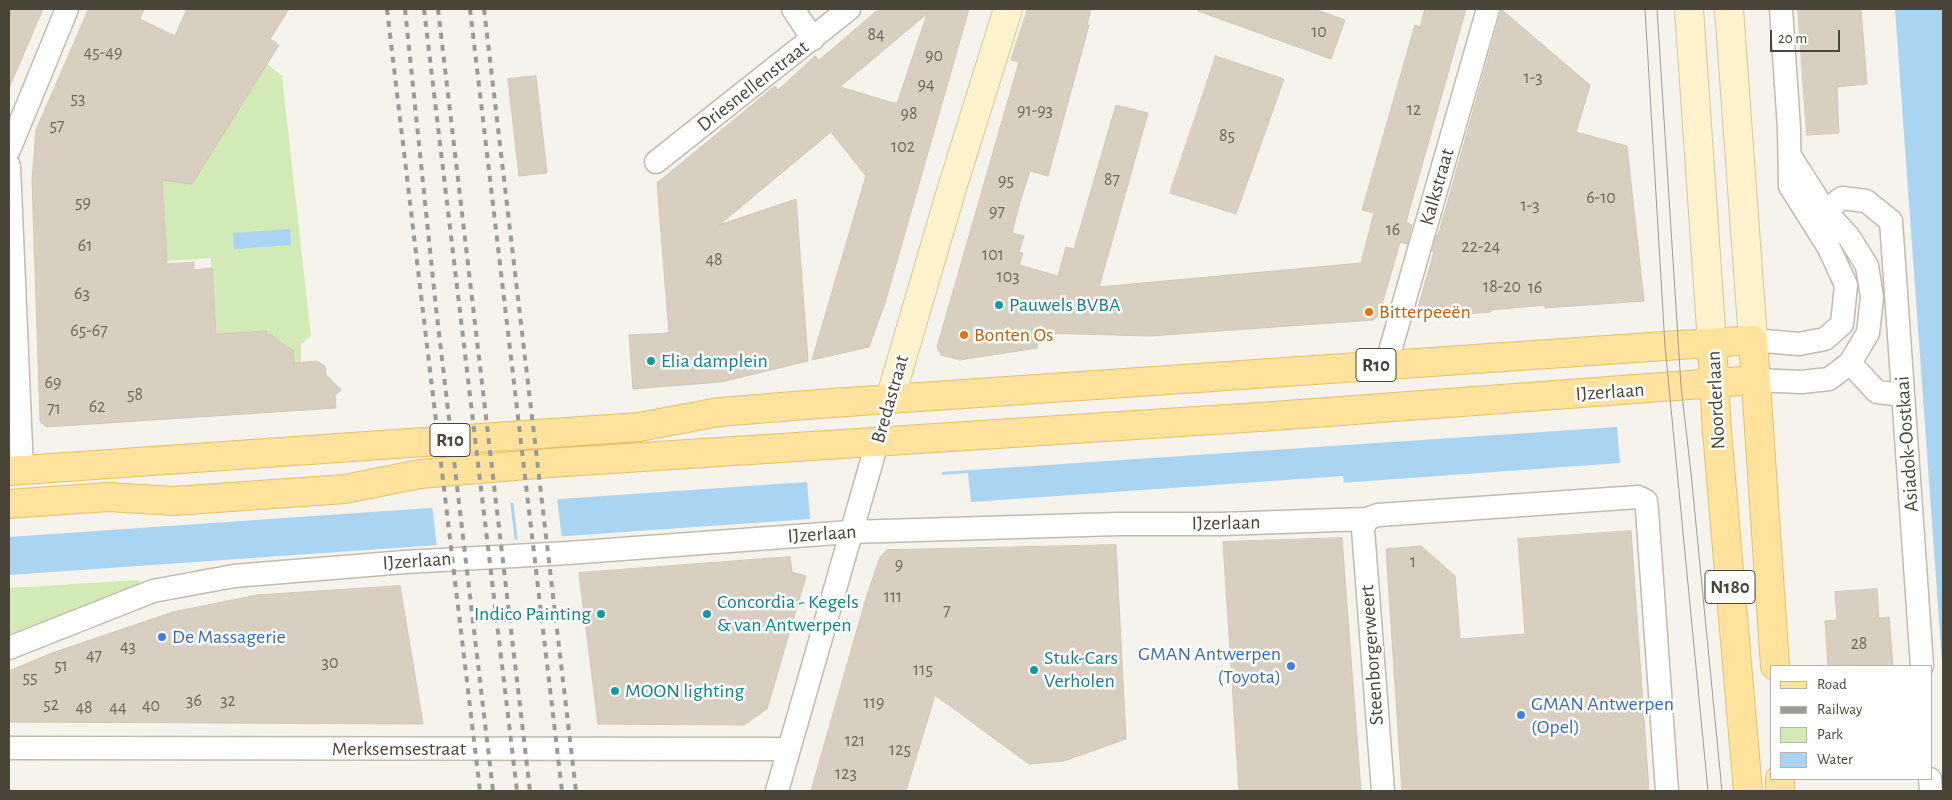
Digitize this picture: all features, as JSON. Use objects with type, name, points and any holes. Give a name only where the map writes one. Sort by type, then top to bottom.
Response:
[{"type":"main road","name":"Bredastraat","points":[[877,443],[952,188],[1008,9]]},
{"type":"main road","name":"Noorderlaan","points":[[1689,9],[1714,383],[1748,791]]},
{"type":"main road","name":"Noorderlaan","points":[[1729,9],[1775,665]]},
{"type":"main road","name":"R10","points":[[16,471],[591,431],[639,426],[718,412],[890,399],[1389,352],[1712,343],[1753,340]]},
{"type":"main road","name":"R10","points":[[1714,383],[1756,380]]},
{"type":"main road","name":"IJzerlaan","points":[[877,443],[1714,383]]},
{"type":"main road","name":"R10","points":[[9,504],[108,497],[174,501],[345,489],[420,474],[550,463],[877,443]]},
{"type":"street","points":[[9,150],[67,9]]},
{"type":"street","points":[[793,9],[813,38]]},
{"type":"street","name":"Driesnellenstraat","points":[[656,162],[849,9]]},
{"type":"street","name":"Kalkstraat","points":[[1389,352],[1488,9]]},
{"type":"street","points":[[1753,340],[1798,344],[1825,339],[1842,324],[1846,285],[1829,248],[1820,218],[1790,156],[1781,9]]},
{"type":"street","points":[[9,166],[16,471]]},
{"type":"street","name":"Asiadok-Oostkaai","points":[[1820,218],[1842,198],[1866,201],[1891,221],[1922,665]]},
{"type":"street","points":[[1756,380],[1802,382],[1829,379],[1850,363],[1868,333],[1872,297],[1867,266],[1849,237],[1820,218]]},
{"type":"street","points":[[1850,363],[1877,392],[1903,395]]},
{"type":"street","name":"Bredastraat","points":[[777,791],[877,443]]},
{"type":"street","name":"IJzerlaan","points":[[9,648],[153,591],[234,576],[405,562],[850,532],[1367,519],[1378,515],[1638,497],[1646,501],[1667,791]]},
{"type":"street","name":"Steenborgerweert","points":[[1367,519],[1363,529],[1383,791]]},
{"type":"street","name":"Merksemsestraat","points":[[9,748],[789,749]]},
{"type":"green space","points":[[267,64],[282,76],[311,336],[301,344],[301,364],[294,365],[287,347],[273,335],[267,335],[266,331],[243,332],[217,339],[211,258],[167,261],[162,180]]},
{"type":"green space","points":[[139,580],[139,587],[9,634],[9,588]]},
{"type":"water","points":[[1895,9],[1943,9],[1943,676]]},
{"type":"water","points":[[290,229],[291,245],[234,249],[233,233]]},
{"type":"water","points":[[1617,427],[1620,463],[947,511],[942,472]]},
{"type":"water","points":[[807,482],[810,519],[9,575],[9,537]]},
{"type":"pier","points":[[968,473],[971,502],[1343,476],[1344,485],[945,513],[940,475]]},
{"type":"pier","points":[[557,497],[562,539],[518,542],[513,500]]},
{"type":"pier","points":[[510,500],[515,542],[437,548],[432,505]]},
{"type":"building","points":[[9,9],[43,9],[9,88]]},
{"type":"building","points":[[89,9],[144,9],[140,19],[175,36],[187,9],[289,9],[270,39],[279,45],[192,184],[162,180],[167,264],[194,262],[194,270],[212,268],[216,334],[266,331],[267,335],[272,335],[293,350],[294,363],[317,361],[325,366],[326,375],[341,390],[335,395],[336,408],[46,427],[40,421],[32,180],[36,130]]},
{"type":"building","points":[[879,9],[969,9],[885,303],[869,347],[812,360],[866,176],[831,132],[719,225],[796,199],[808,361],[721,382],[633,389],[629,335],[669,333],[657,183],[775,86],[778,90],[815,56],[819,60]],"holes":[[[927,14],[897,104],[840,87]]]},
{"type":"building","points":[[1028,9],[1091,9],[1087,25],[1089,25],[1048,176],[1030,171],[1020,202],[1012,233],[1024,236],[1019,252],[1023,253],[1019,265],[1058,276],[1066,247],[1074,249],[1116,105],[1148,113],[1099,287],[1361,263],[1374,213],[1362,210],[1415,25],[1420,27],[1425,9],[1466,9],[1406,222],[1412,225],[1407,244],[1400,242],[1379,315],[1373,320],[1150,336],[1040,333],[1037,348],[960,360],[941,355],[937,347],[1019,62],[1011,60]]},
{"type":"building","points":[[1198,9],[1314,9],[1345,20],[1331,59],[1198,11]]},
{"type":"building","points":[[1798,9],[1861,9],[1867,84],[1837,87],[1839,133],[1807,135]]},
{"type":"building","points":[[1502,10],[1590,85],[1576,132],[1627,146],[1644,301],[1545,308],[1545,305],[1491,310],[1491,312],[1415,318],[1434,252],[1432,251]]},
{"type":"building","points":[[1216,56],[1284,79],[1236,214],[1170,193]]},
{"type":"building","points":[[536,76],[547,173],[519,176],[508,79]]},
{"type":"building","name":"GMAN Antwerpen (Opel)","points":[[1631,531],[1649,791],[1402,791],[1386,549],[1421,546],[1455,576],[1460,639],[1525,634],[1518,539]]},
{"type":"building","name":"GMAN Antwerpen (Toyota)","points":[[1342,538],[1361,791],[1239,791],[1223,542]]},
{"type":"building","points":[[1116,545],[1126,739],[1064,761],[1029,764],[935,695],[906,791],[811,791],[866,598],[880,557],[887,550]]},
{"type":"building","points":[[790,557],[792,572],[806,576],[767,709],[744,725],[598,724],[579,573]]},
{"type":"building","points":[[400,586],[423,724],[9,722],[9,671],[52,653],[173,612],[257,595]]},
{"type":"building","points":[[1877,589],[1879,618],[1889,617],[1893,665],[1828,665],[1825,621],[1837,620],[1835,592]]},
{"type":"tram line","points":[[1645,9],[1665,346],[1708,791]]},
{"type":"tram line","points":[[1657,9],[1681,386],[1722,791]]},
{"type":"railway","points":[[387,9],[480,791]]},
{"type":"railway","points":[[405,9],[436,308],[493,791]]},
{"type":"railway","points":[[424,9],[517,791]]},
{"type":"railway","points":[[438,9],[530,791]]},
{"type":"railway","points":[[470,9],[562,791]]},
{"type":"railway","points":[[484,9],[576,791]]},
{"type":"place","name":"Pauwels BVBA","points":[[999,305]]},
{"type":"place","name":"Bitterpeeën","points":[[1369,312]]},
{"type":"place","name":"Bonten Os","points":[[964,335]]},
{"type":"place","name":"Elia damplein","points":[[651,361]]},
{"type":"place","name":"Indico Painting","points":[[601,614]]},
{"type":"place","name":"Concordia - Kegels & van Antwerpen","points":[[707,614]]},
{"type":"place","name":"De Massagerie","points":[[162,637]]},
{"type":"place","name":"GMAN Antwerpen (Toyota)","points":[[1291,666]]},
{"type":"place","name":"Stuk-Cars Verholen","points":[[1034,670]]},
{"type":"place","name":"MOON lighting","points":[[615,691]]},
{"type":"place","name":"GMAN Antwerpen (Opel)","points":[[1521,715]]}]
